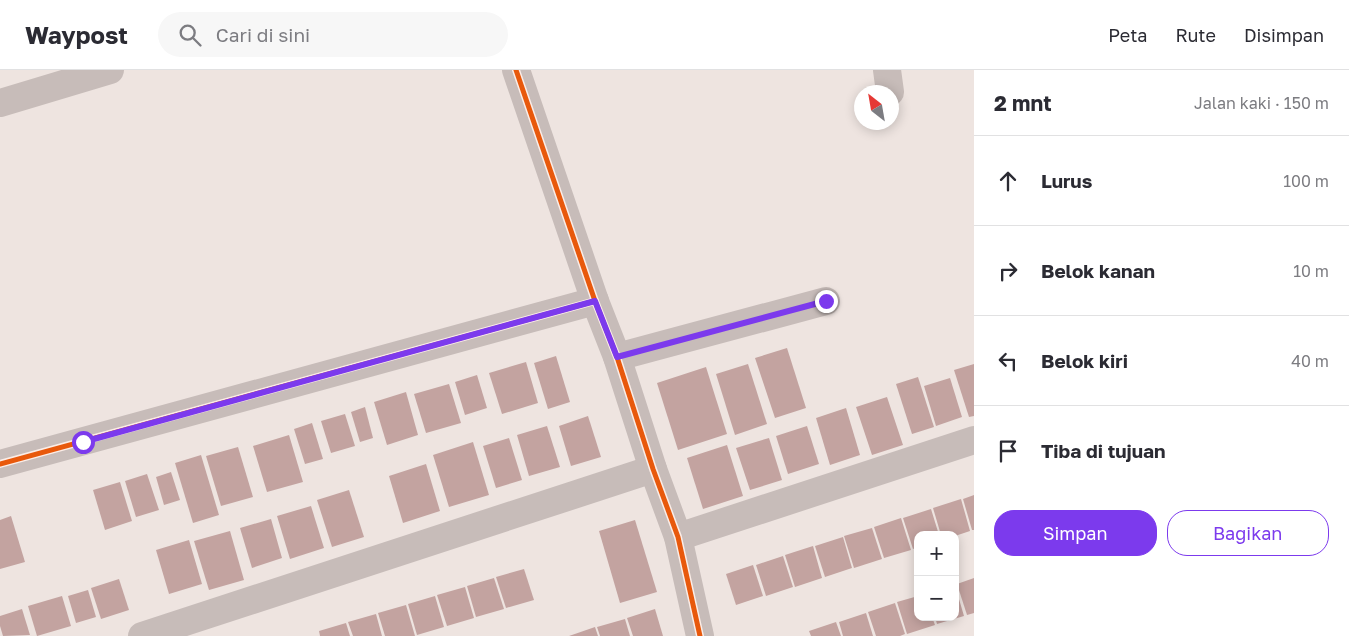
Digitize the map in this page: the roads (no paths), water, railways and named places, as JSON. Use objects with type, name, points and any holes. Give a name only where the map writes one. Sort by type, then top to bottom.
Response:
[{"type":"street","points":[[0,103],[110,70]]},
{"type":"street","points":[[516,70],[595,301],[617,357],[652,469],[678,537],[700,636]]},
{"type":"street","points":[[886,70],[889,85]]},
{"type":"street","points":[[0,464],[595,301]]},
{"type":"street","points":[[617,357],[826,301]]},
{"type":"street","points":[[678,537],[974,440]]},
{"type":"street","points":[[142,636],[652,469]]}]
